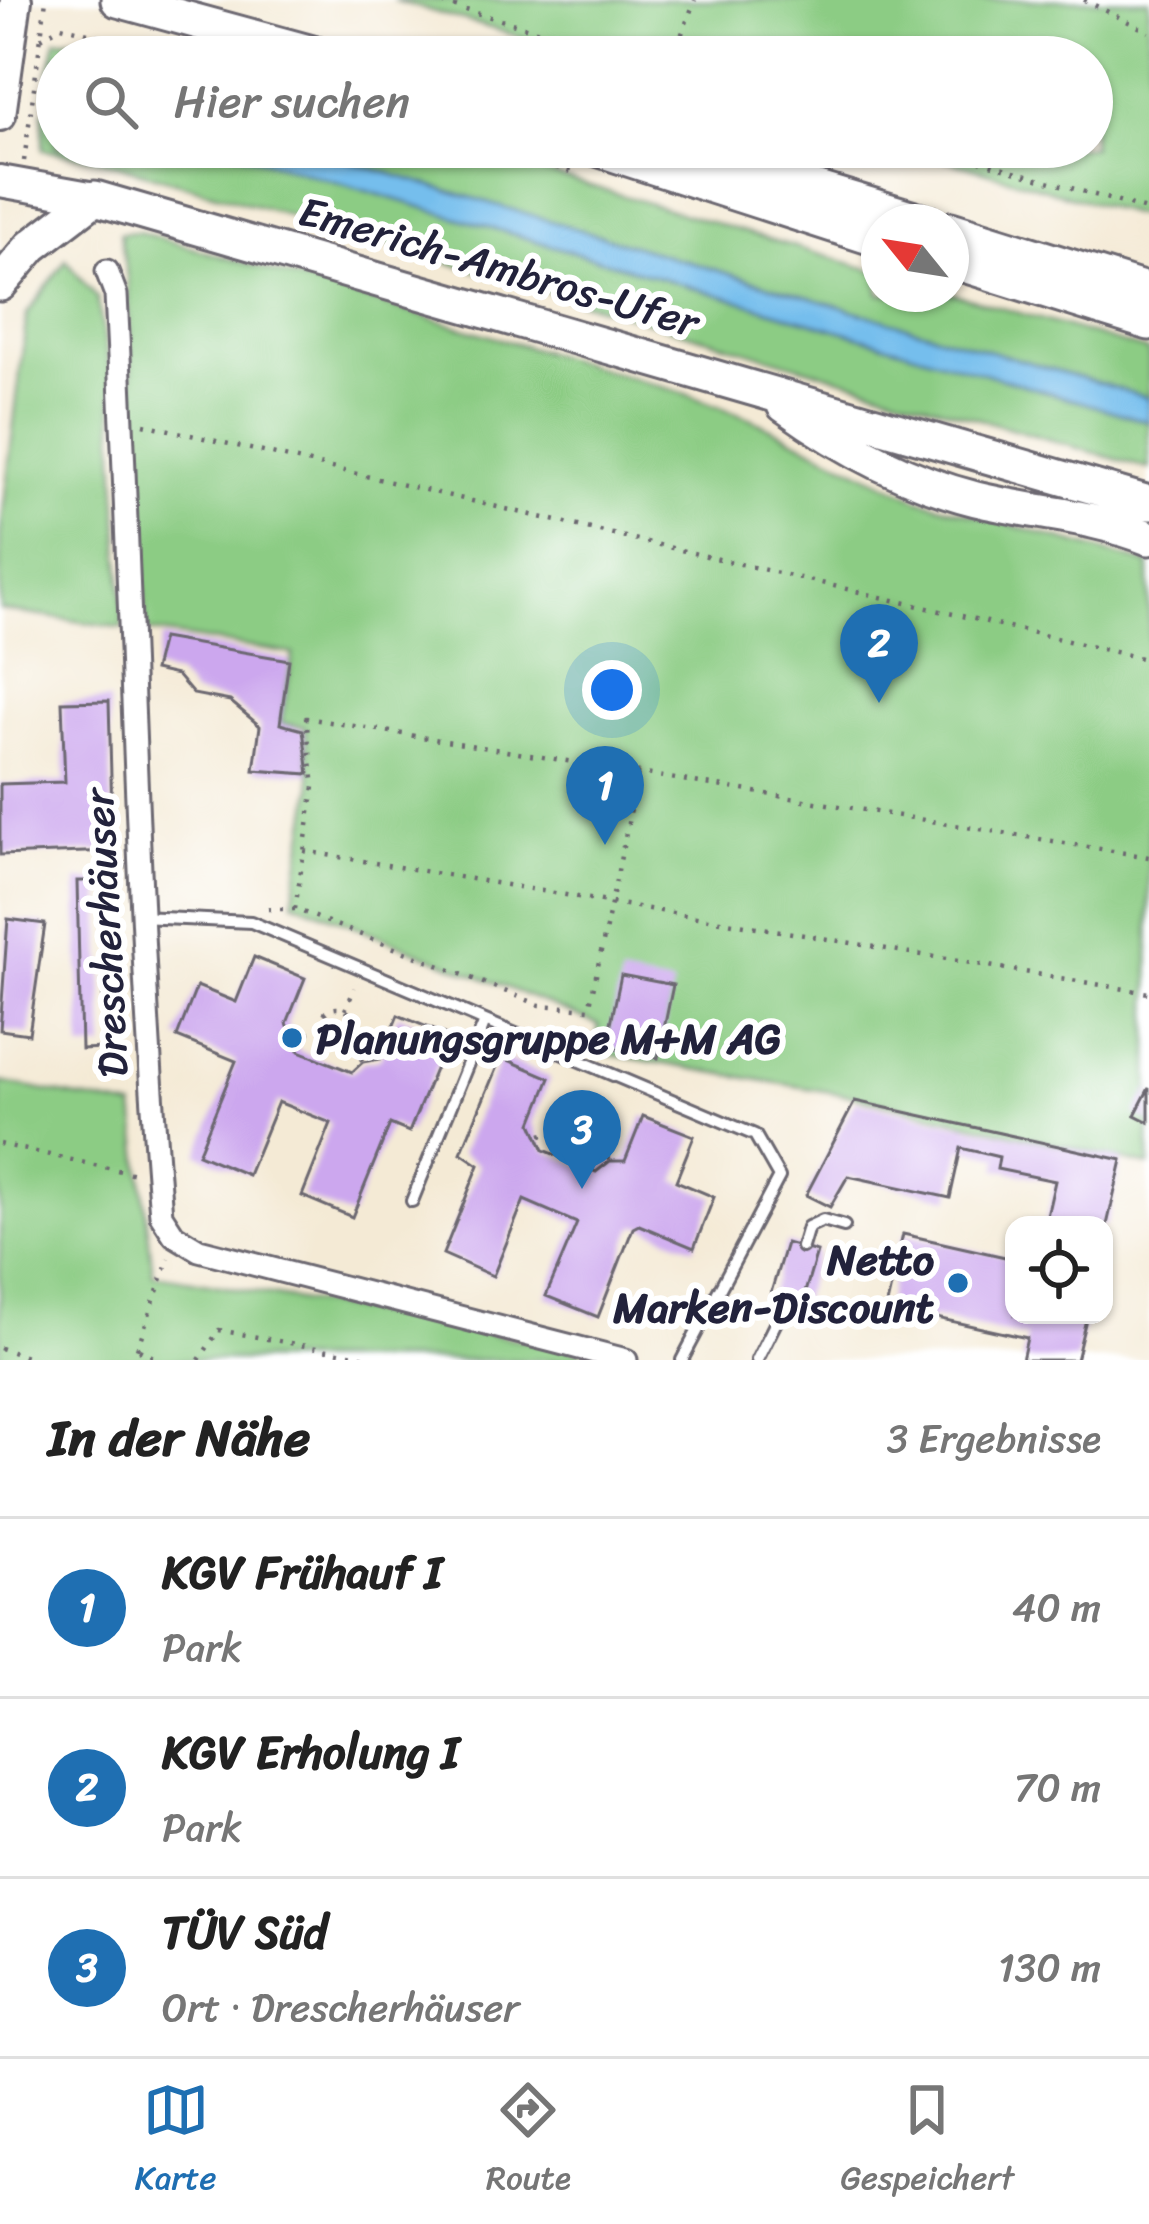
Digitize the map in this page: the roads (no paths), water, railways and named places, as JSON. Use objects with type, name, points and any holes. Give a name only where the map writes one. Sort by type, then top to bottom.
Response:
[{"type":"main road","points":[[0,115],[26,36],[16,0]]},
{"type":"main road","points":[[118,0],[250,36]]},
{"type":"main road","points":[[656,168],[861,234]]},
{"type":"main road","points":[[748,168],[867,204]]},
{"type":"main road","name":"Emerich-Ambros-Ufer","points":[[0,181],[95,198],[1149,503]]},
{"type":"main road","points":[[0,284],[32,245],[95,198]]},
{"type":"main road","points":[[969,235],[1149,291]]},
{"type":"main road","points":[[969,267],[1149,323]]},
{"type":"main road","points":[[763,390],[832,437],[946,491],[1070,512],[1149,538]]},
{"type":"street","name":"Drescherhäuser","points":[[107,271],[116,295],[139,917],[161,1215],[174,1234],[199,1250],[626,1360]]},
{"type":"lane","points":[[139,917],[251,922],[755,1136],[779,1177],[682,1360]]},
{"type":"lane","points":[[412,1201],[484,1024]]},
{"type":"lane","points":[[802,1247],[808,1227],[824,1220],[844,1226]]},
{"type":"lane","points":[[757,1360],[784,1304]]},
{"type":"water","points":[[289,168],[378,170],[1149,398],[1149,422]]},
{"type":"place","name":"KGV Erholung I","points":[[879,703]]},
{"type":"place","name":"KGV Frühauf I","points":[[605,845]]},
{"type":"place","name":"Planungsgruppe M+M AG","points":[[292,1038]]},
{"type":"place","name":"TÜV Süd","points":[[582,1189]]},
{"type":"place","name":"Netto Marken-Discount","points":[[958,1283]]}]
